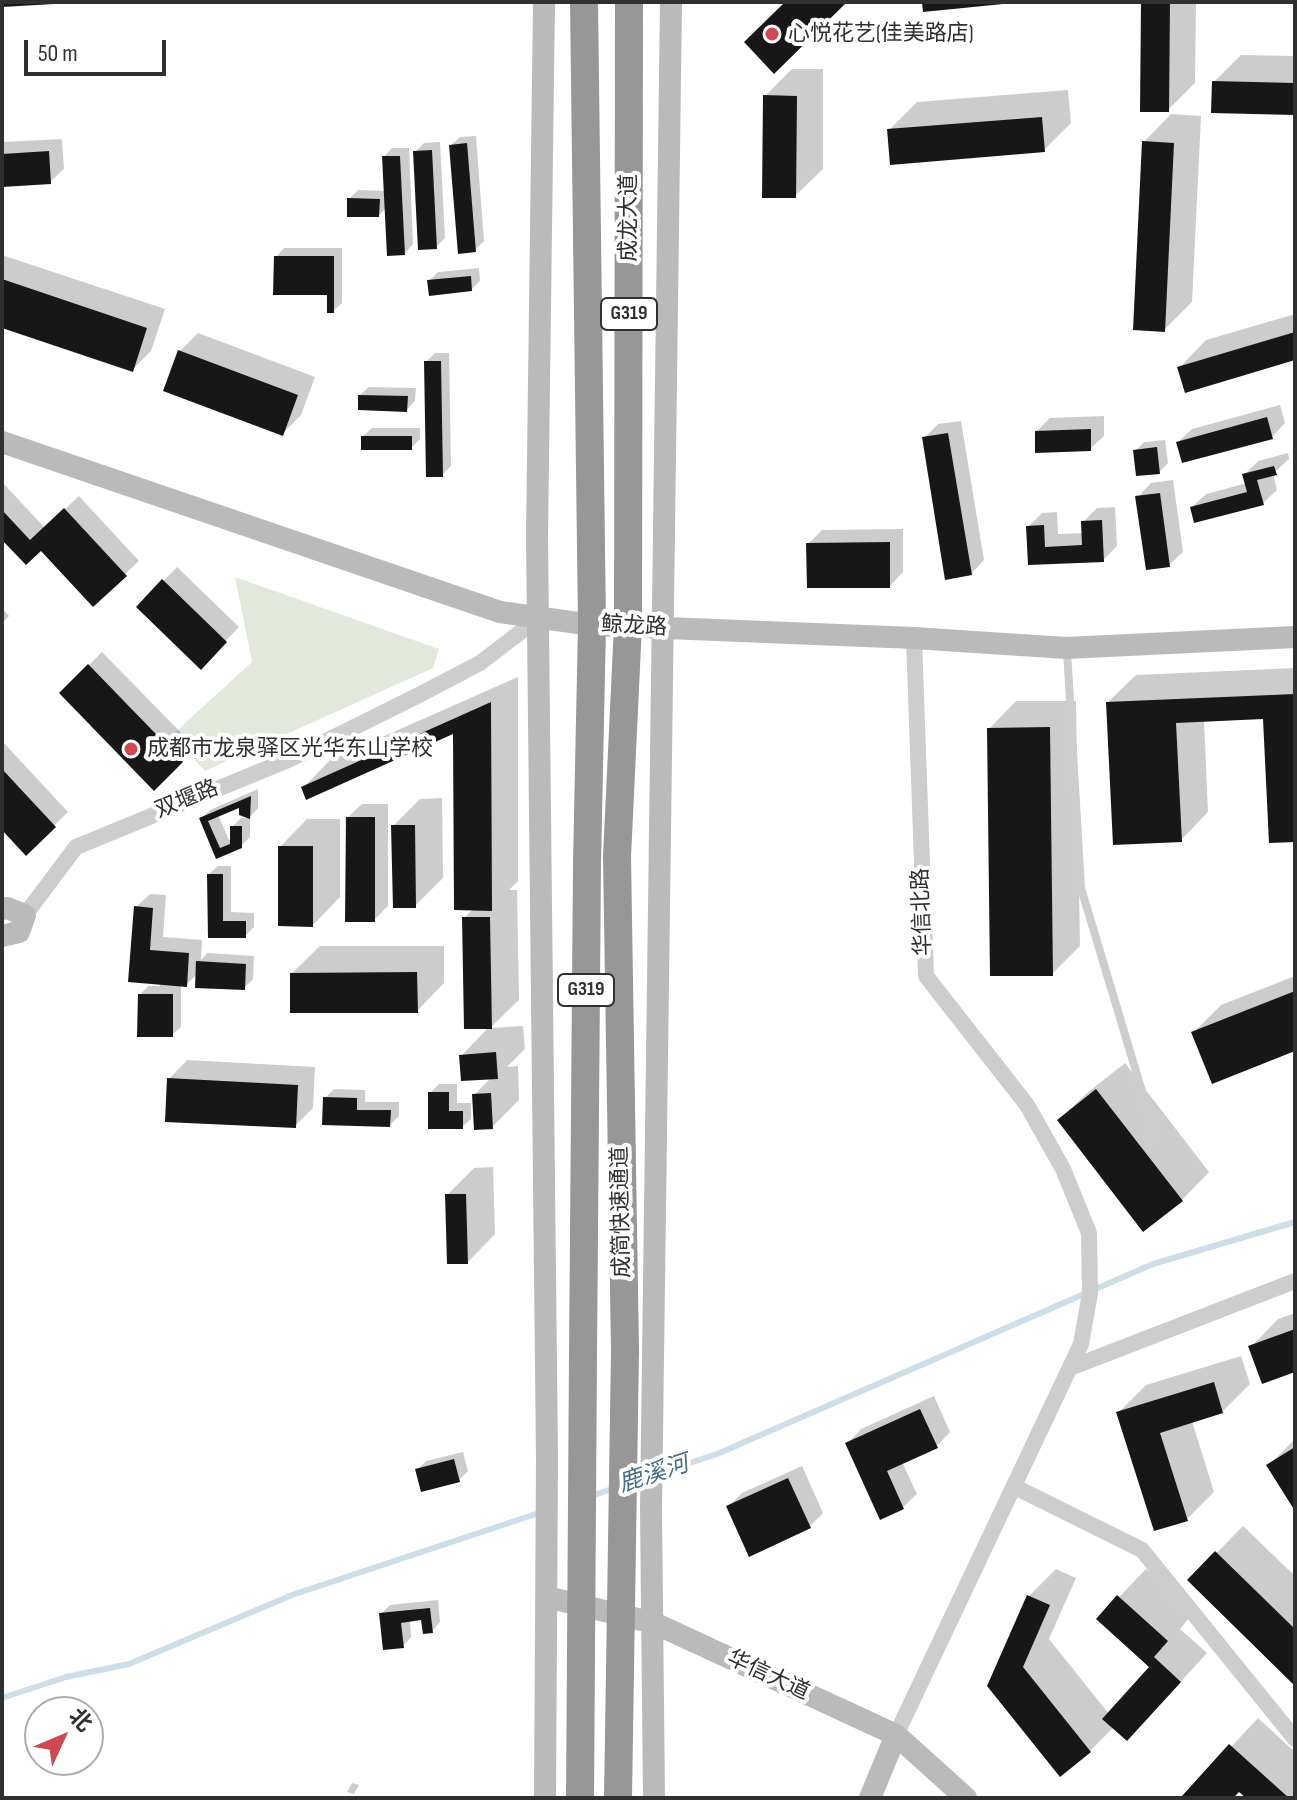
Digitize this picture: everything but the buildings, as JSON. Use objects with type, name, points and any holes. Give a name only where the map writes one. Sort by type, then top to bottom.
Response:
[{"type":"highway","name":"成龙大道","points":[[584,2],[592,625]]},
{"type":"highway","name":"成龙大道","points":[[628,625],[629,2]]},
{"type":"highway","name":"成简快速通道","points":[[580,1798],[586,879],[592,625]]},
{"type":"highway","name":"成简快速通道","points":[[618,1798],[625,1351],[617,857],[628,625]]},
{"type":"street","points":[[544,2],[537,536],[547,1458],[545,1798]]},
{"type":"street","points":[[654,1798],[651,1509],[671,2]]},
{"type":"street","name":"鲸龙路","points":[[2,442],[500,612],[539,618],[592,625],[914,638],[1066,648],[1295,637]]},
{"type":"street","name":"双堰路","points":[[25,915],[76,847],[288,760],[480,663],[539,618]]},
{"type":"street","name":"华信北路","points":[[914,638],[926,976],[1027,1105],[1063,1169],[1089,1233],[1090,1293],[1081,1344],[1070,1368]]},
{"type":"street","points":[[2,909],[25,915],[19,932],[2,936]]},
{"type":"street","points":[[870,1798],[896,1735],[1070,1368],[1295,1281]]},
{"type":"street","points":[[1015,1487],[1142,1550],[1295,1739]]},
{"type":"street","name":"华信大道","points":[[547,1597],[654,1623],[896,1735],[966,1798]]},
{"type":"lane","points":[[1066,648],[1081,888],[1156,1138]]},
{"type":"shaded area","points":[[235,577],[439,649],[433,668],[205,771],[172,735],[252,662]]},
{"type":"waterway","name":"鹿溪河","points":[[656,1474],[717,1454],[1153,1264],[1295,1222]]},
{"type":"waterway","name":"鹿溪河","points":[[591,1496],[615,1488]]},
{"type":"waterway","name":"鹿溪河","points":[[2,1698],[66,1677],[129,1664],[292,1595],[542,1512]]},
{"type":"place","name":"心悦花艺(佳美路店)","points":[[772,34]]},
{"type":"place","name":"成都市龙泉驿区光华东山学校","points":[[131,749]]}]
